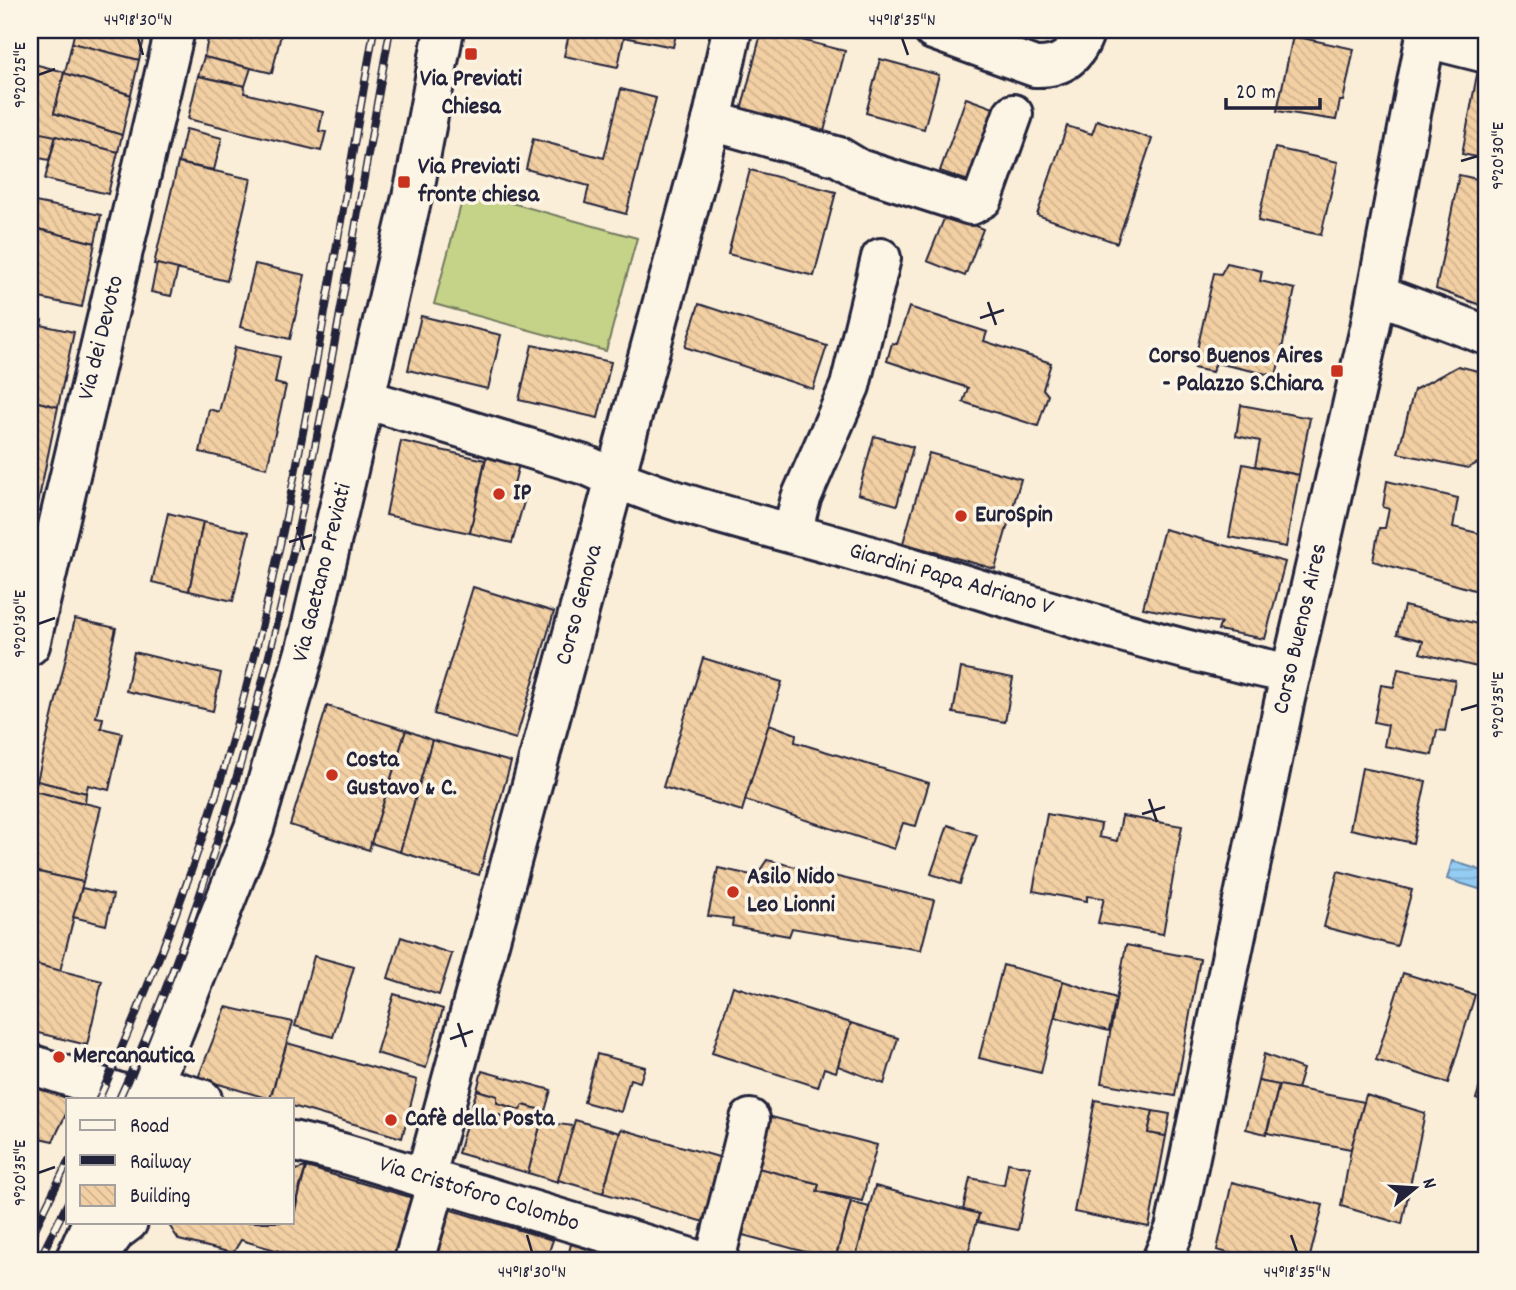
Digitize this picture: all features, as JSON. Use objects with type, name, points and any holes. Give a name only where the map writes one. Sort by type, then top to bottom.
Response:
[{"type":"street","name":"Via dei Devoto","points":[[30,645],[40,549],[175,30]]},
{"type":"street","name":"Via Gaetano Previati","points":[[146,1095],[254,828],[307,645],[416,180],[444,30]]},
{"type":"street","name":"Corso Genova","points":[[414,1260],[431,1181],[614,478],[712,121],[732,30]]},
{"type":"street","points":[[933,30],[1035,67],[1060,64],[1076,52],[1085,30]]},
{"type":"street","points":[[1426,34],[1486,53]]},
{"type":"street","name":"Corso Buenos Aires","points":[[1173,1250],[1291,674],[1377,294],[1426,34]]},
{"type":"street","points":[[712,121],[839,158],[859,169],[971,205],[983,198],[1013,114]]},
{"type":"street","points":[[792,533],[801,498],[850,386],[881,258]]},
{"type":"street","points":[[1377,294],[1486,335]]},
{"type":"street","name":"Giardini Papa Adriano V","points":[[365,399],[588,466],[614,478],[951,582],[1291,674]]},
{"type":"street","points":[[30,1064],[146,1095],[188,1098]]},
{"type":"street","points":[[715,1260],[750,1119]]},
{"type":"street","name":"Via Cristoforo Colombo","points":[[294,1127],[311,1131],[342,1153]]},
{"type":"street","name":"Via Cristoforo Colombo","points":[[294,1141],[342,1153],[697,1260]]},
{"type":"street","name":"Via Cristoforo Colombo","points":[[294,1155],[342,1153]]},
{"type":"street","points":[[75,1260],[91,1224]]},
{"type":"street","points":[[95,1260],[116,1231],[125,1224]]},
{"type":"green space","points":[[465,190],[637,238],[606,351],[434,304]]},
{"type":"water","points":[[1452,861],[1486,872],[1482,890],[1447,879]]},
{"type":"building","points":[[75,30],[146,30],[139,60],[72,43]]},
{"type":"building","points":[[210,30],[282,30],[272,73],[204,57]]},
{"type":"building","points":[[570,30],[677,30],[673,47],[624,37],[618,67],[564,56]]},
{"type":"building","points":[[762,30],[845,51],[822,139],[739,118]]},
{"type":"building","points":[[1293,36],[1354,49],[1343,101],[1340,101],[1336,120],[1277,111]]},
{"type":"building","points":[[72,43],[139,60],[131,95],[64,73],[54,113],[122,135],[118,152],[30,131],[30,63],[65,72]]},
{"type":"building","points":[[204,57],[251,68],[245,86],[198,76]]},
{"type":"building","points":[[880,59],[939,75],[924,129],[866,113]]},
{"type":"building","points":[[1479,64],[1486,66],[1486,159],[1462,154]]},
{"type":"building","points":[[64,73],[131,95],[122,135],[54,113]]},
{"type":"building","points":[[198,76],[245,86],[244,93],[323,112],[319,131],[326,132],[321,151],[188,119]]},
{"type":"building","points":[[621,89],[656,98],[626,214],[585,203],[589,186],[526,169],[533,139],[604,158]]},
{"type":"building","points":[[966,98],[1002,111],[977,184],[940,171]]},
{"type":"building","points":[[1097,120],[1152,139],[1117,243],[1037,215],[1067,126],[1092,134]]},
{"type":"building","points":[[186,129],[222,138],[214,170],[178,163]]},
{"type":"building","points":[[30,131],[56,136],[49,160],[30,156]]},
{"type":"building","points":[[56,136],[118,152],[108,194],[45,179]]},
{"type":"building","points":[[1275,148],[1338,162],[1321,235],[1258,221]]},
{"type":"building","points":[[178,163],[251,179],[227,281],[154,264]]},
{"type":"building","points":[[750,170],[836,192],[814,276],[728,254]]},
{"type":"building","points":[[1459,175],[1486,181],[1486,307],[1436,289]]},
{"type":"building","points":[[30,201],[101,215],[95,243],[30,227]]},
{"type":"building","points":[[946,214],[983,229],[965,276],[927,261]]},
{"type":"building","points":[[30,227],[95,243],[82,307],[30,296]]},
{"type":"building","points":[[1227,263],[1262,271],[1260,281],[1295,289],[1276,376],[1216,363],[1212,372],[1193,368],[1214,273],[1221,274]]},
{"type":"building","points":[[157,264],[178,269],[171,296],[151,292]]},
{"type":"building","points":[[255,264],[305,275],[290,339],[240,327]]},
{"type":"building","points":[[699,304],[827,346],[813,389],[685,347]]},
{"type":"building","points":[[909,307],[987,332],[984,341],[1051,363],[1043,389],[1048,395],[1038,426],[963,402],[968,388],[887,361],[892,343],[897,344]]},
{"type":"building","points":[[421,316],[501,335],[488,389],[408,370]]},
{"type":"building","points":[[30,317],[42,320],[41,325],[74,332],[58,407],[30,400]]},
{"type":"building","points":[[532,345],[611,362],[598,418],[519,400]]},
{"type":"building","points":[[235,347],[280,357],[275,383],[286,386],[267,468],[200,452],[209,409],[219,412]]},
{"type":"building","points":[[1458,366],[1486,373],[1486,459],[1468,468],[1398,453],[1414,390]]},
{"type":"building","points":[[30,400],[58,407],[38,503],[32,502],[30,514]]},
{"type":"building","points":[[1241,405],[1310,418],[1299,475],[1255,466],[1260,441],[1236,436]]},
{"type":"building","points":[[874,436],[913,447],[897,505],[858,494]]},
{"type":"building","points":[[401,441],[485,460],[470,533],[386,515]]},
{"type":"building","name":"IP","points":[[489,444],[522,452],[512,492],[526,495],[512,543],[470,533]]},
{"type":"building","name":"EuroSpin","points":[[929,453],[1021,479],[995,569],[903,543]]},
{"type":"building","points":[[1243,464],[1299,475],[1286,547],[1229,537]]},
{"type":"building","points":[[1387,481],[1458,498],[1453,527],[1486,535],[1486,616],[1475,614],[1481,592],[1373,561],[1379,528],[1385,528],[1389,509],[1383,507]]},
{"type":"building","points":[[168,513],[203,522],[189,591],[152,582]]},
{"type":"building","points":[[203,522],[249,532],[233,601],[189,591]]},
{"type":"building","points":[[1164,529],[1285,562],[1265,639],[1218,630],[1221,623],[1143,608]]},
{"type":"building","points":[[473,587],[554,612],[516,739],[434,714]]},
{"type":"building","points":[[1404,606],[1486,626],[1486,648],[1481,668],[1420,653],[1423,641],[1397,634]]},
{"type":"building","points":[[75,619],[116,628],[96,717],[103,718],[101,728],[122,733],[109,790],[88,785],[86,793],[37,781]]},
{"type":"building","points":[[134,652],[221,673],[213,711],[126,691]]},
{"type":"building","points":[[703,658],[782,682],[742,811],[663,787]]},
{"type":"building","points":[[961,668],[1013,678],[1005,722],[953,713]]},
{"type":"building","points":[[1398,669],[1455,680],[1445,731],[1437,730],[1432,755],[1384,746],[1388,725],[1374,722],[1381,685],[1394,687]]},
{"type":"building","points":[[327,706],[406,730],[369,850],[290,825]]},
{"type":"building","points":[[769,724],[796,734],[795,742],[929,783],[916,826],[903,823],[894,849],[745,800]]},
{"type":"building","points":[[406,730],[432,740],[400,852],[371,843]]},
{"type":"building","points":[[432,740],[511,762],[479,875],[400,852]]},
{"type":"building","points":[[1362,768],[1426,781],[1413,843],[1350,829]]},
{"type":"building","points":[[37,781],[86,793],[85,803],[33,791]]},
{"type":"building","points":[[33,791],[101,807],[83,882],[30,870],[30,804]]},
{"type":"building","points":[[1047,814],[1101,824],[1099,837],[1117,841],[1122,816],[1182,826],[1163,934],[1098,923],[1104,898],[1087,896],[1087,901],[1033,891]]},
{"type":"building","points":[[948,825],[977,835],[960,884],[931,874]]},
{"type":"building","points":[[767,860],[934,900],[921,950],[792,928],[789,936],[732,926],[733,919],[708,916],[718,868],[756,876]]},
{"type":"building","points":[[30,870],[83,882],[60,971],[30,963]]},
{"type":"building","points":[[1338,871],[1412,890],[1397,946],[1324,927]]},
{"type":"building","points":[[82,888],[113,895],[106,925],[73,917]]},
{"type":"building","points":[[401,937],[452,954],[439,995],[388,978]]},
{"type":"building","points":[[1126,945],[1200,959],[1175,1096],[1101,1083]]},
{"type":"building","points":[[314,956],[354,967],[333,1037],[295,1026]]},
{"type":"building","points":[[30,963],[102,981],[87,1045],[30,1031]]},
{"type":"building","points":[[1003,965],[1063,981],[1041,1073],[979,1058]]},
{"type":"building","points":[[1403,973],[1475,995],[1448,1083],[1376,1060]]},
{"type":"building","points":[[1063,981],[1116,998],[1109,1031],[1055,1017]]},
{"type":"building","points":[[733,986],[851,1023],[836,1072],[824,1068],[818,1087],[712,1053]]},
{"type":"building","points":[[394,994],[443,1009],[426,1068],[376,1053]]},
{"type":"building","points":[[226,1007],[293,1022],[270,1098],[198,1078]]},
{"type":"building","points":[[851,1023],[898,1038],[884,1084],[838,1066]]},
{"type":"building","points":[[287,1043],[417,1080],[402,1138],[294,1107],[294,1098],[270,1098]]},
{"type":"building","points":[[597,1054],[645,1067],[640,1082],[630,1079],[621,1112],[584,1102]]},
{"type":"building","points":[[1264,1054],[1303,1069],[1297,1089],[1258,1081]]},
{"type":"building","points":[[1486,1066],[1486,1102],[1476,1099]]},
{"type":"building","points":[[482,1071],[551,1090],[545,1111],[523,1105],[520,1110],[497,1103],[497,1096],[477,1090]]},
{"type":"building","points":[[1258,1081],[1279,1085],[1266,1134],[1246,1129]]},
{"type":"building","points":[[30,1085],[76,1095],[74,1098],[66,1098],[66,1114],[53,1141],[30,1136]]},
{"type":"building","points":[[1279,1085],[1364,1102],[1351,1149],[1267,1133]]},
{"type":"building","points":[[477,1090],[497,1096],[497,1103],[520,1110],[523,1105],[545,1111],[541,1122],[574,1126],[558,1182],[528,1173],[540,1126],[471,1108]]},
{"type":"building","points":[[1366,1095],[1425,1113],[1402,1224],[1341,1206],[1351,1149]]},
{"type":"building","points":[[1095,1100],[1153,1111],[1148,1133],[1166,1136],[1149,1227],[1074,1212]]},
{"type":"building","points":[[471,1108],[540,1126],[528,1173],[458,1153]]},
{"type":"building","points":[[1153,1111],[1170,1114],[1166,1136],[1148,1133]]},
{"type":"building","points":[[764,1115],[877,1145],[862,1201],[817,1191],[819,1184],[750,1166]]},
{"type":"building","points":[[575,1120],[620,1133],[603,1193],[558,1180]]},
{"type":"building","points":[[621,1129],[729,1160],[711,1224],[603,1193]]},
{"type":"building","points":[[1008,1163],[1030,1167],[1018,1230],[977,1222],[979,1214],[963,1210],[970,1178],[1004,1185]]},
{"type":"building","points":[[750,1166],[819,1184],[817,1191],[851,1201],[835,1260],[732,1232]]},
{"type":"building","points":[[306,1167],[420,1200],[401,1260],[310,1260],[241,1240],[233,1253],[179,1240],[168,1224],[294,1224]]},
{"type":"building","points":[[306,1167],[294,1207],[294,1170]]},
{"type":"building","points":[[1232,1182],[1323,1205],[1309,1260],[1254,1260],[1217,1250]]},
{"type":"building","points":[[875,1186],[979,1214],[966,1260],[855,1260]]},
{"type":"building","points":[[851,1202],[869,1207],[855,1260],[835,1260]]},
{"type":"building","points":[[441,1207],[553,1240],[546,1260],[448,1260],[428,1254]]},
{"type":"building","points":[[571,1244],[623,1260],[567,1260]]},
{"type":"railway","points":[[99,1098],[151,978],[182,897],[223,772],[248,681],[309,403],[374,30]]},
{"type":"railway","points":[[119,1098],[172,971],[218,841],[256,708],[317,438],[390,30]]},
{"type":"railway","points":[[30,1239],[66,1166]]},
{"type":"railway","points":[[39,1260],[66,1206]]},
{"type":"place","name":"Via Previati Chiesa","points":[[471,54]]},
{"type":"place","name":"Via Previati fronte chiesa","points":[[404,182]]},
{"type":"place","name":"Corso Buenos Aires - Palazzo S.Chiara","points":[[1337,371]]},
{"type":"place","name":"IP","points":[[499,494]]},
{"type":"place","name":"EuroSpin","points":[[961,516]]},
{"type":"place","name":"Costa Gustavo & C.","points":[[332,775]]},
{"type":"place","name":"Asilo Nido Leo Lionni","points":[[733,892]]},
{"type":"place","name":"Mercanautica","points":[[59,1057]]},
{"type":"place","name":"Cafè della Posta","points":[[391,1120]]}]
